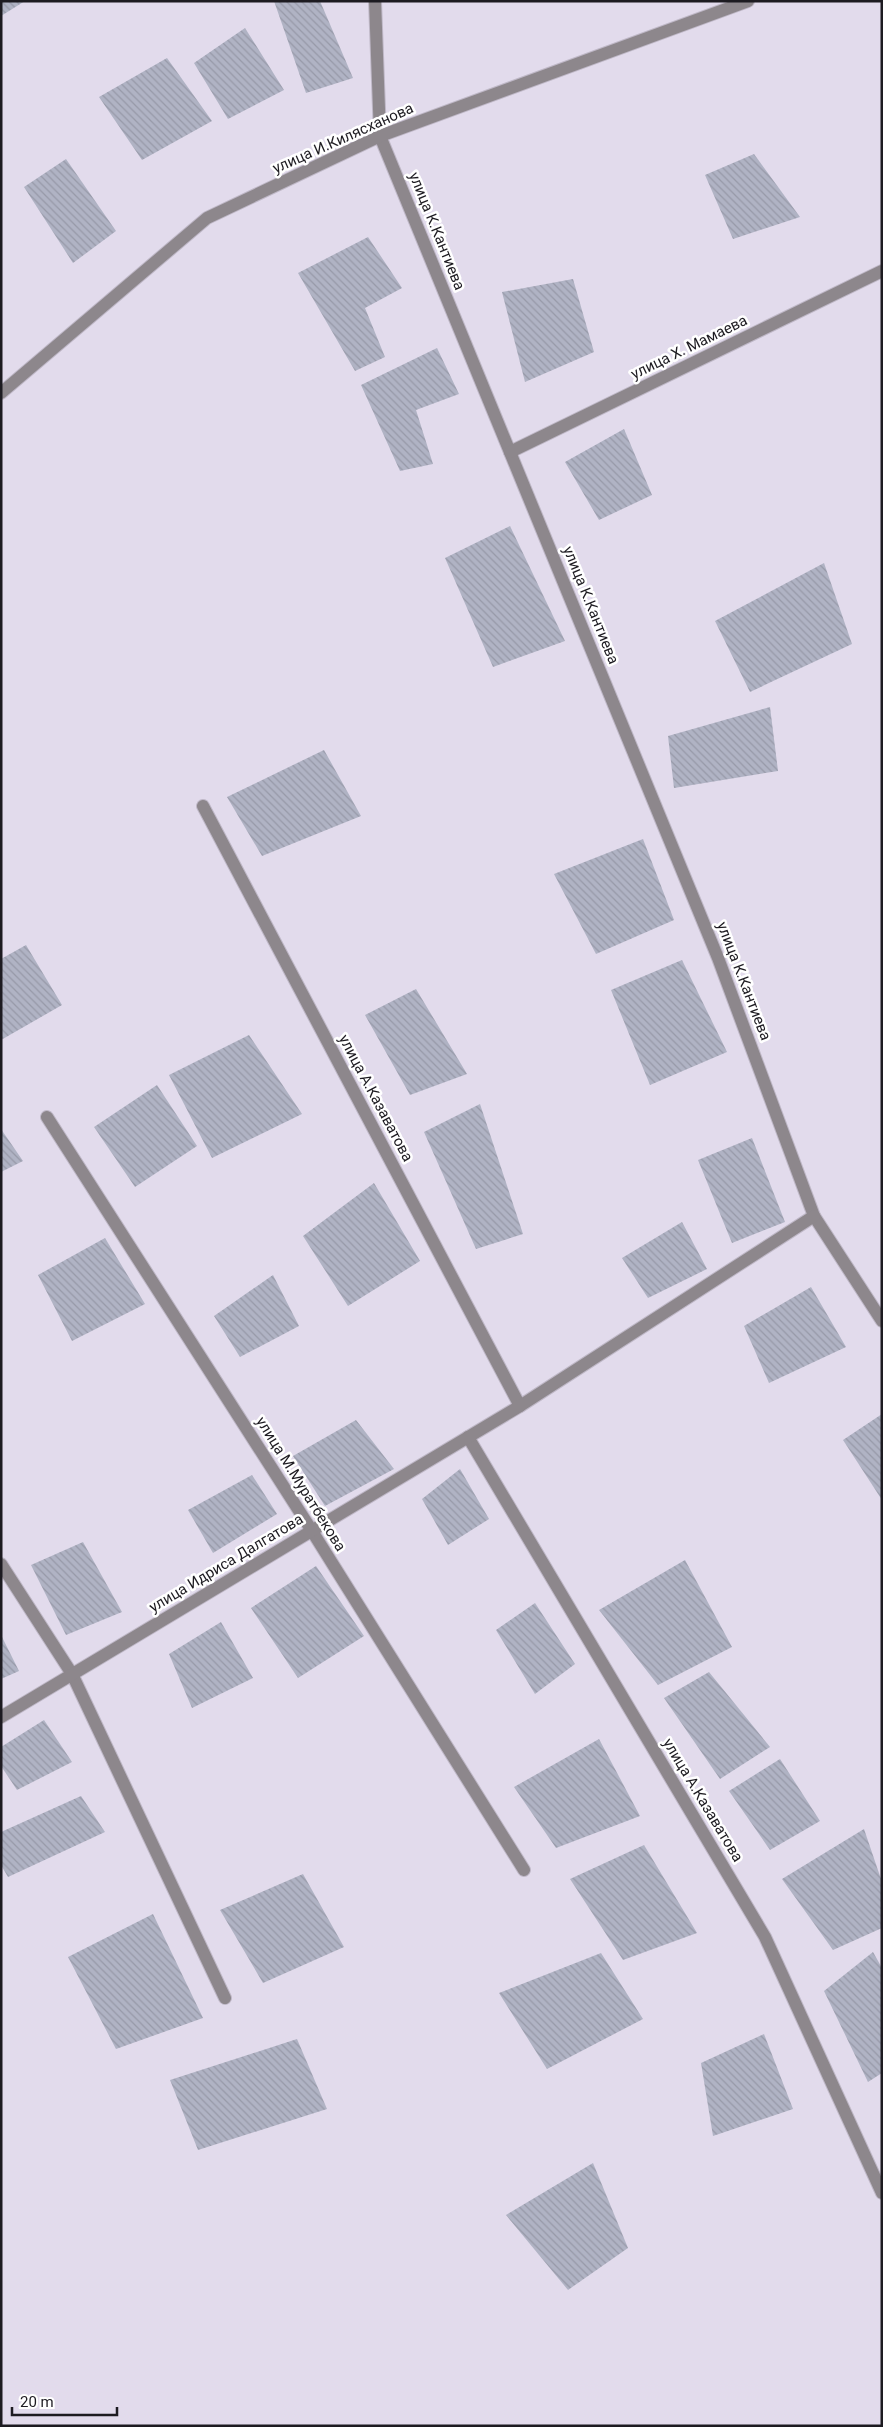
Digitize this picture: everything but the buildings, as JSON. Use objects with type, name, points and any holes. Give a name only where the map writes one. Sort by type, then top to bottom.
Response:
[{"type":"street","name":"улица К.Кантиева","points":[[375,1],[380,136],[718,958],[814,1216],[882,1321]]},
{"type":"street","name":"улица И.Килясханова","points":[[1,393],[207,218],[380,136],[748,1]]},
{"type":"street","name":"улица Х. Мамаева","points":[[510,452],[882,271]]},
{"type":"street","name":"улица А.Казаватова","points":[[203,806],[520,1406]]},
{"type":"street","name":"улица М.Муратбекова","points":[[47,1117],[312,1530],[524,1870]]},
{"type":"street","name":"улица Идриса Далгатова","points":[[1,1717],[520,1406],[814,1216]]},
{"type":"street","name":"улица А.Казаватова","points":[[468,1438],[765,1936],[882,2194]]},
{"type":"street","points":[[1,1564],[72,1674],[224,1998]]}]
